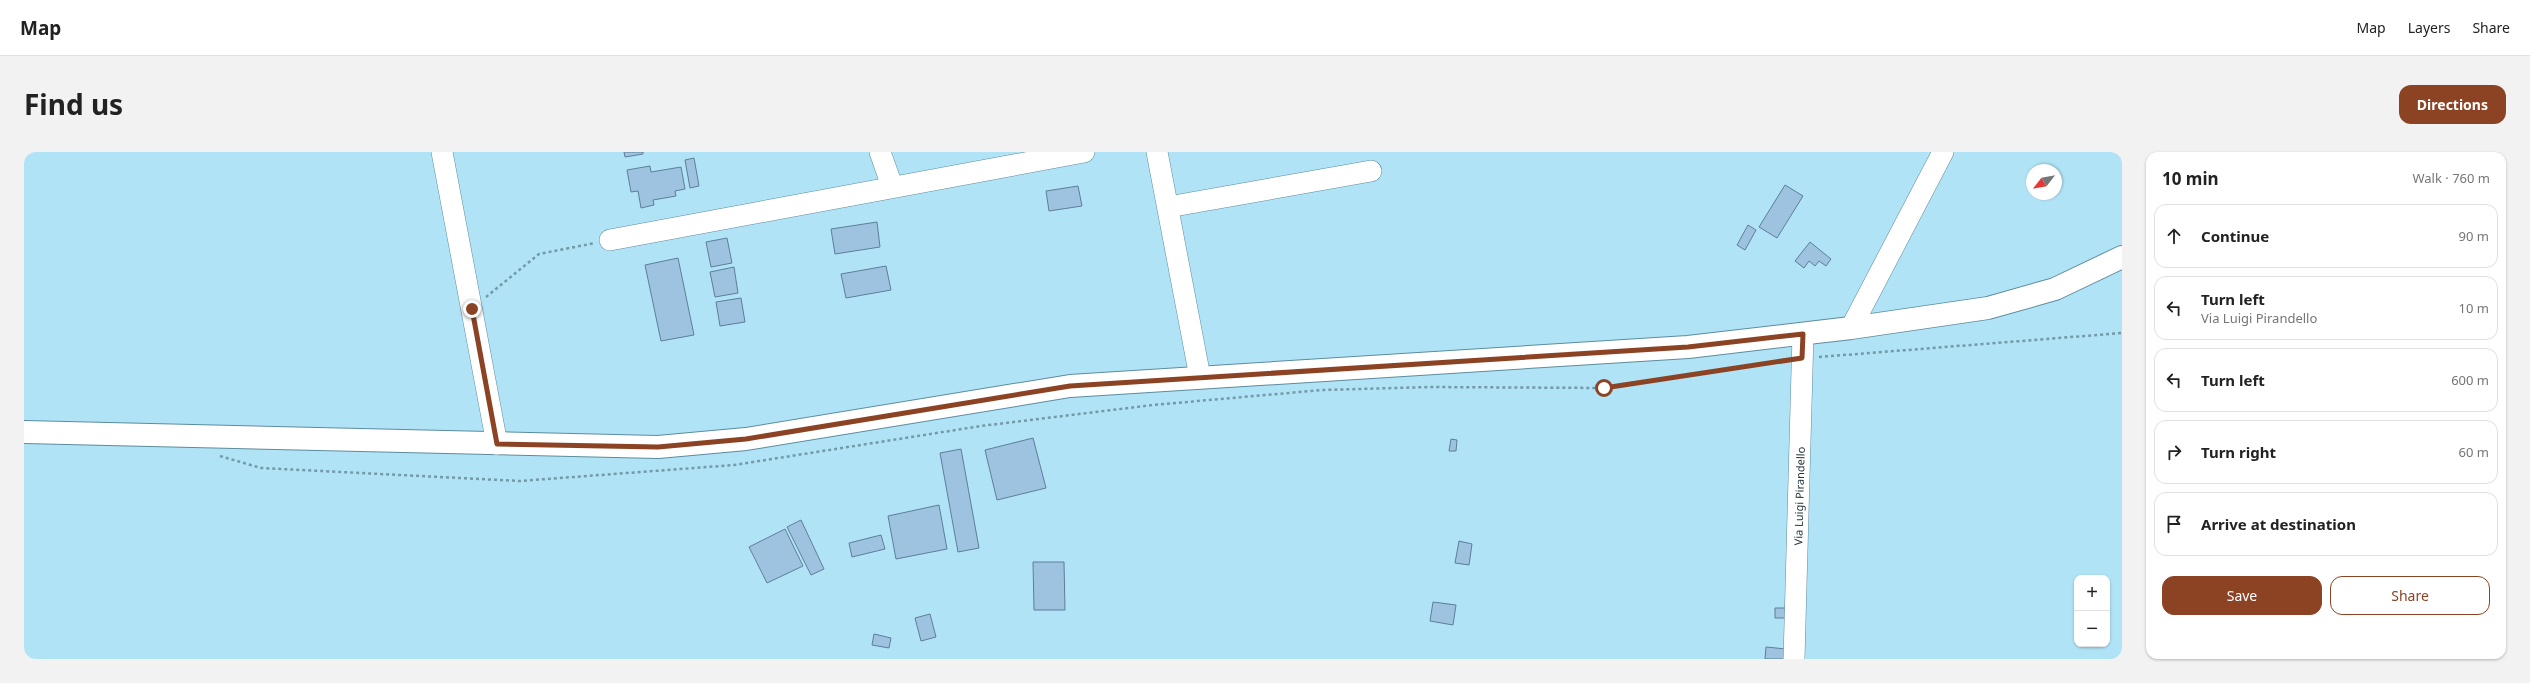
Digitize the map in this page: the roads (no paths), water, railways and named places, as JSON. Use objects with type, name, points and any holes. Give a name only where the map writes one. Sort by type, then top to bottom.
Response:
[{"type":"main road","points":[[24,432],[658,447],[738,440],[1070,386],[1688,347],[1851,328],[1988,308],[2055,289],[2122,257]]},
{"type":"street","points":[[442,152],[497,444]]},
{"type":"street","points":[[880,152],[892,186]]},
{"type":"street","points":[[610,240],[892,186],[1084,152]]},
{"type":"street","points":[[1157,152],[1200,377]]},
{"type":"street","points":[[1851,328],[1943,152]]},
{"type":"street","points":[[1168,207],[1371,171]]},
{"type":"street","name":"Via Luigi Pirandello","points":[[1794,659],[1803,334]]}]
